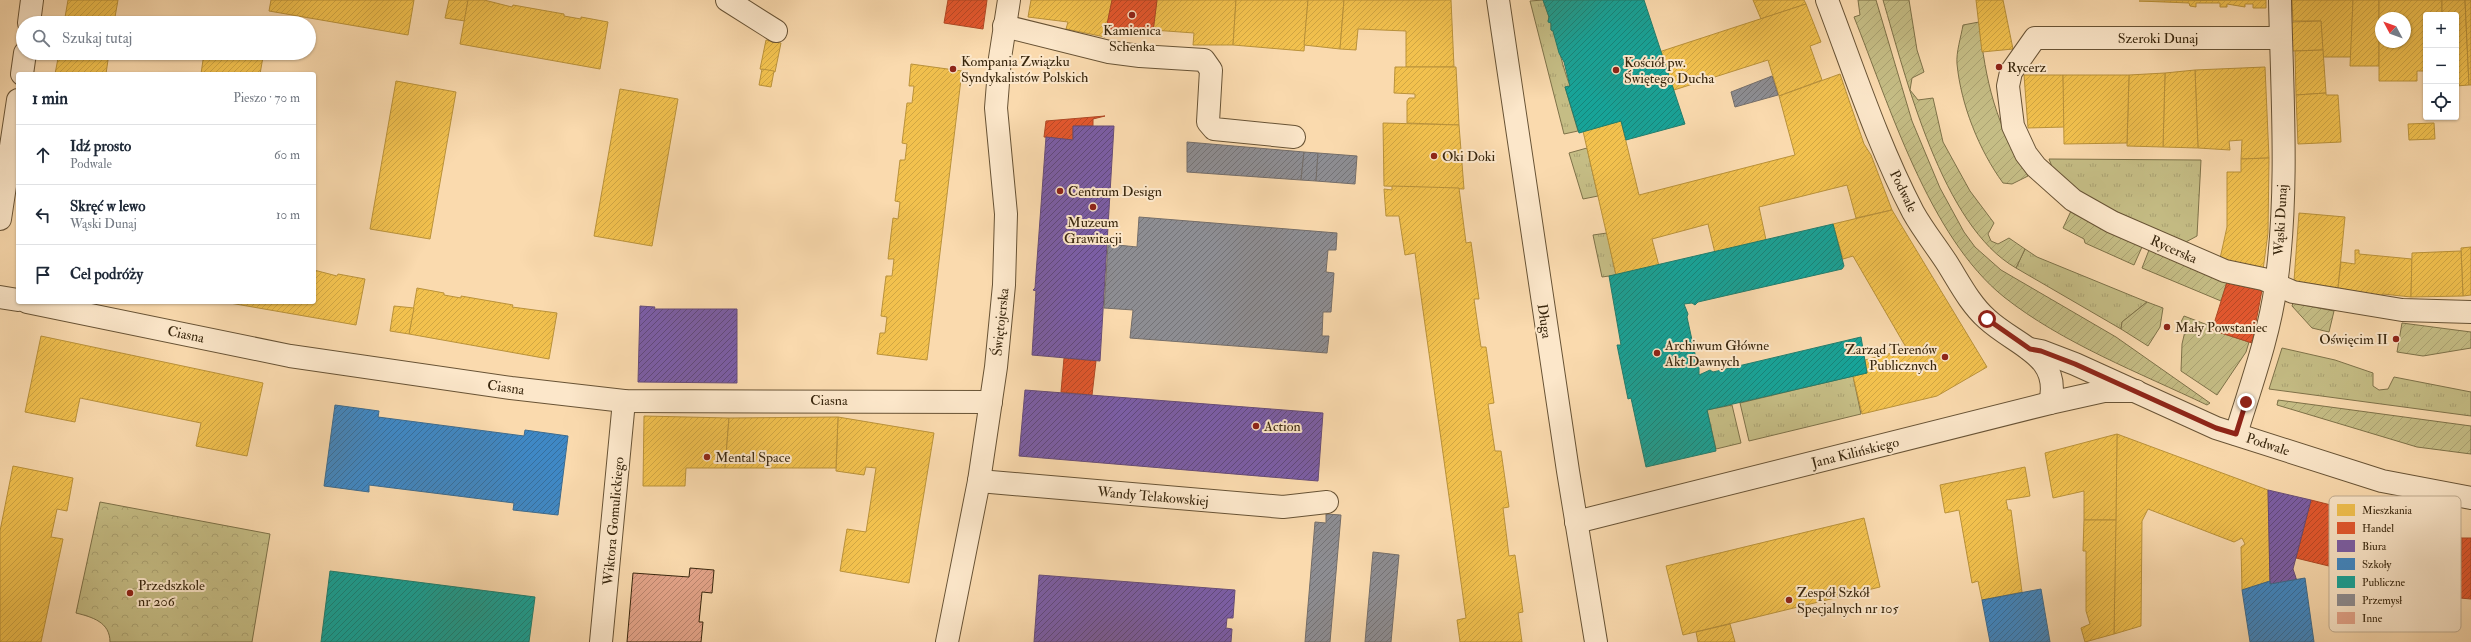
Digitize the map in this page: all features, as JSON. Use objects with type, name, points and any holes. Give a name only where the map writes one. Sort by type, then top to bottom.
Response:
[{"type":"street","points":[[30,16],[32,0]]},
{"type":"street","points":[[727,0],[776,31]]},
{"type":"street","name":"Świętojerska","points":[[947,642],[979,481],[991,402],[1006,249],[1006,214],[996,108],[1004,26],[1009,0]]},
{"type":"street","name":"Długa","points":[[1498,0],[1576,522],[1596,642]]},
{"type":"street","name":"Podwale","points":[[1827,0],[1885,151],[1914,213],[1972,301],[1987,319],[2030,349],[2050,371],[2054,388],[2050,403]]},
{"type":"street","name":"Wąski Dunaj","points":[[2236,434],[2268,329],[2276,285],[2283,211],[2280,0]]},
{"type":"street","points":[[1004,26],[1109,52],[1140,56],[1204,60],[1211,70],[1208,122],[1214,129],[1294,136]]},
{"type":"street","name":"Szeroki Dunaj","points":[[2035,38],[2281,38]]},
{"type":"street","name":"Rycerska","points":[[2035,38],[2011,72],[2008,86],[2013,126],[2026,154],[2036,167],[2073,200],[2112,222],[2224,271],[2263,279],[2293,292],[2402,310],[2471,312]]},
{"type":"street","points":[[22,72],[23,60]]},
{"type":"street","points":[[0,219],[6,136],[16,106]]},
{"type":"street","points":[[0,297],[16,300]]},
{"type":"street","name":"Ciasna","points":[[37,304],[290,356],[511,388],[624,401],[991,402]]},
{"type":"street","name":"Podwale","points":[[2030,349],[2056,356],[2216,428],[2382,481],[2461,496]]},
{"type":"street","name":"Jana Kilińskiego","points":[[1576,522],[2050,403],[2104,391],[2136,392]]},
{"type":"street","name":"Wiktora Gomulickiego","points":[[601,642],[624,401]]},
{"type":"street","name":"Wandy Telakowskiej","points":[[979,481],[1283,507],[1327,502]]},
{"type":"street","name":"Podwale","points":[[2461,496],[2471,498]]},
{"type":"green space","points":[[1543,0],[1549,17],[1548,21],[1551,23],[1551,30],[1553,31],[1570,86],[1565,87],[1578,131],[1564,134],[1530,1]]},
{"type":"green space","points":[[1858,0],[1876,0],[1912,121],[1940,188],[1964,232],[1975,247],[2001,270],[2116,337],[2210,403],[2207,405],[2129,369],[2051,329],[2004,297],[1977,271],[1954,240],[1933,205],[1914,167],[1897,128],[1854,17],[1860,15]]},
{"type":"green space","points":[[1883,0],[1909,0],[1917,50],[1924,72],[1912,78],[1910,90]]},
{"type":"green space","points":[[1979,22],[1985,64],[1994,102],[2007,138],[2028,176],[2012,184],[2003,183],[1986,156],[1972,126],[1962,95],[1957,59],[1963,25]]},
{"type":"green space","points":[[1910,90],[1918,100],[1933,98],[1943,142],[1970,191],[1994,223],[1988,234],[1991,241],[1998,244],[2009,238],[2025,249],[2016,268],[1990,248],[1967,219],[1947,185],[1930,148]]},
{"type":"green space","points":[[1587,148],[1598,196],[1583,199],[1569,153]]},
{"type":"green space","points":[[2049,159],[2201,160],[2197,236],[2184,243],[2070,190],[2054,172]]},
{"type":"green space","points":[[2071,211],[2142,247],[2134,265],[2085,243],[2084,239],[2063,228]]},
{"type":"green space","points":[[1607,233],[1616,275],[1602,277],[1593,235]]},
{"type":"green space","points":[[2025,249],[2037,257],[2147,302],[2122,322],[2121,329],[2016,268]]},
{"type":"green space","points":[[2149,250],[2228,279],[2221,301],[2142,268]]},
{"type":"green space","points":[[2147,302],[2163,308],[2160,327],[2148,346],[2121,329],[2122,322]]},
{"type":"green space","points":[[2293,303],[2334,311],[2329,332],[2312,328],[2292,306]]},
{"type":"green space","points":[[2184,316],[2213,327],[2212,330],[2249,342],[2246,352],[2217,395],[2181,371],[2182,344],[2186,327],[2181,322]]},
{"type":"green space","points":[[2402,323],[2471,332],[2471,348],[2423,356],[2397,352]]},
{"type":"green space","points":[[2282,348],[2335,360],[2373,373],[2373,386],[2379,390],[2388,389],[2394,377],[2471,392],[2471,416],[2269,389]]},
{"type":"green space","points":[[1853,376],[1861,414],[1749,441],[1740,403]]},
{"type":"green space","points":[[2278,400],[2471,426],[2471,454],[2417,447],[2277,405]]},
{"type":"green space","points":[[1732,405],[1741,443],[1716,449],[1707,410]]},
{"type":"green space","name":"Przedszkole nr 206","points":[[100,502],[270,534],[252,642],[110,642],[107,630],[103,625],[88,616],[76,613]]},
{"type":"building: Mieszkania","points":[[68,0],[118,0],[115,16],[65,16]]},
{"type":"building: Mieszkania","points":[[271,0],[414,0],[408,35],[316,19],[316,16],[298,16],[269,11]]},
{"type":"building: Mieszkania","points":[[449,0],[468,0],[465,21],[445,18]]},
{"type":"building: Mieszkania","points":[[468,0],[484,0],[512,7],[513,5],[564,14],[564,16],[581,19],[581,17],[608,22],[600,69],[460,44]]},
{"type":"building: Mieszkania","points":[[1031,0],[1112,0],[1105,37],[1066,29],[1068,22],[1028,17]]},
{"type":"building: Mieszkania","points":[[1157,0],[1236,0],[1233,45],[1193,45],[1194,33],[1153,30]]},
{"type":"building: Mieszkania","points":[[1236,0],[1308,0],[1304,51],[1233,45]]},
{"type":"building: Mieszkania","points":[[1308,0],[1344,0],[1340,49],[1304,45]]},
{"type":"building: Mieszkania","points":[[1344,0],[1451,0],[1454,67],[1406,67],[1406,31],[1358,29],[1356,50],[1340,49]]},
{"type":"building: Mieszkania","points":[[1753,0],[1804,0],[1806,4],[1761,19]]},
{"type":"building: Mieszkania","points":[[1976,0],[2003,0],[2013,49],[1982,52]]},
{"type":"building: Mieszkania","points":[[2266,0],[2266,8],[2253,8],[2253,4],[2245,4],[2245,7],[2227,4],[2227,7],[2220,7],[2220,3],[2196,3],[2196,7],[2190,6],[2189,3],[2139,1]]},
{"type":"building: Mieszkania","points":[[2292,0],[2353,0],[2351,57],[2323,57],[2321,21],[2293,21]]},
{"type":"building: Mieszkania","points":[[2353,0],[2379,0],[2379,12],[2375,12],[2375,48],[2379,48],[2379,66],[2350,66]]},
{"type":"building: Mieszkania","points":[[2379,0],[2442,0],[2442,12],[2423,12],[2423,71],[2417,71],[2417,81],[2379,81],[2379,48],[2411,48],[2411,12],[2379,12]]},
{"type":"building: Mieszkania","points":[[2442,0],[2465,0],[2469,85],[2459,86],[2459,12],[2442,12]]},
{"type":"building: Mieszkania","points":[[2465,0],[2471,0],[2471,85],[2469,85]]},
{"type":"building: Mieszkania","points":[[1806,4],[1821,42],[1810,46],[1822,80],[1779,96],[1768,60],[1674,90],[1659,52]]},
{"type":"building: Mieszkania","points":[[2321,21],[2323,50],[2292,51],[2291,22]]},
{"type":"building: Mieszkania","points":[[766,40],[781,43],[775,72],[760,69]]},
{"type":"building: Mieszkania","points":[[2323,50],[2326,93],[2296,95],[2295,51]]},
{"type":"building: Mieszkania","points":[[58,60],[108,60],[106,72],[55,72]]},
{"type":"building: Mieszkania","points":[[203,60],[262,60],[260,72],[201,72]]},
{"type":"building: Mieszkania","points":[[911,64],[962,71],[927,360],[877,354],[880,333],[885,333],[887,317],[881,316],[886,276],[892,276],[894,259],[888,259],[893,218],[898,219],[900,202],[895,201],[900,160],[905,160],[907,144],[902,143],[907,103],[912,103],[914,86],[909,86]]},
{"type":"building: Mieszkania","points":[[1395,67],[1456,67],[1459,125],[1407,123],[1407,101],[1409,98],[1415,98],[1415,94],[1394,93]]},
{"type":"building: Mieszkania","points":[[2265,67],[2269,158],[2241,159],[2242,140],[2229,141],[2230,150],[2198,148],[2195,70]]},
{"type":"building: Mieszkania","points":[[762,69],[774,71],[771,87],[759,85]]},
{"type":"building: Mieszkania","points":[[2195,70],[2198,148],[2163,147],[2165,73]]},
{"type":"building: Mieszkania","points":[[2165,73],[2163,147],[2127,146],[2129,75]]},
{"type":"building: Mieszkania","points":[[1840,74],[1864,144],[1871,155],[1892,210],[1856,218],[1847,185],[1759,207],[1766,240],[1715,253],[1708,224],[1652,239],[1659,266],[1616,275],[1583,131],[1621,121],[1639,195],[1795,155],[1779,96]]},
{"type":"building: Mieszkania","points":[[2024,75],[2063,75],[2065,127],[2028,128]]},
{"type":"building: Mieszkania","points":[[2063,75],[2129,75],[2127,143],[2064,144]]},
{"type":"building: Mieszkania","points":[[396,81],[456,92],[430,239],[370,229]]},
{"type":"building: Mieszkania","points":[[620,89],[678,99],[652,246],[594,236]]},
{"type":"building: Mieszkania","points":[[2326,93],[2326,95],[2338,95],[2341,142],[2298,144],[2296,95]]},
{"type":"building: Mieszkania","points":[[1383,123],[1459,125],[1464,189],[1384,186]]},
{"type":"building: Mieszkania","points":[[2434,123],[2435,139],[2409,140],[2408,124]]},
{"type":"building: Mieszkania","points":[[2269,158],[2268,233],[2263,270],[2219,263],[2227,227],[2227,172],[2241,172],[2241,159]]},
{"type":"building: Mieszkania","points":[[1392,186],[1459,188],[1466,243],[1471,242],[1479,299],[1474,299],[1481,347],[1486,347],[1494,403],[1488,404],[1495,451],[1501,451],[1509,507],[1503,508],[1509,556],[1515,555],[1523,612],[1518,613],[1522,642],[1460,642],[1457,620],[1466,618],[1415,253],[1405,255],[1399,216],[1386,216],[1384,189],[1392,190]]},
{"type":"building: Mieszkania","points":[[1892,210],[1987,367],[1937,396],[1862,414],[1853,376],[1867,373],[1865,360],[1907,349],[1853,256],[1843,259],[1833,224]]},
{"type":"building: Mieszkania","points":[[2299,213],[2345,217],[2338,288],[2294,281]]},
{"type":"building: Mieszkania","points":[[2471,247],[2471,295],[2463,296],[2461,248]]},
{"type":"building: Mieszkania","points":[[2355,250],[2359,250],[2359,254],[2412,259],[2411,297],[2383,294],[2382,296],[2338,288],[2341,262],[2355,264]]},
{"type":"building: Mieszkania","points":[[2461,251],[2463,296],[2411,297],[2412,253]]},
{"type":"building: Mieszkania","points":[[316,271],[337,276],[338,274],[365,279],[356,325],[235,304],[316,304]]},
{"type":"building: Mieszkania","points":[[417,288],[444,293],[444,295],[461,298],[461,296],[513,305],[512,307],[557,313],[549,359],[409,334]]},
{"type":"building: Mieszkania","points":[[394,306],[414,308],[409,334],[390,331]]},
{"type":"building: Mieszkania","points":[[41,336],[263,383],[247,456],[196,446],[201,423],[80,398],[75,422],[25,412]]},
{"type":"building: Mieszkania","points":[[644,416],[729,418],[725,468],[686,468],[685,486],[643,486]]},
{"type":"building: Mieszkania","points":[[838,417],[934,433],[909,583],[840,571],[847,529],[866,532],[876,468],[866,467],[864,475],[836,471]]},
{"type":"building: Mieszkania","points":[[838,417],[836,468],[725,468],[729,418]]},
{"type":"building: Mieszkania","points":[[2117,434],[2268,490],[2270,581],[2242,590],[2241,547],[2245,544],[2242,538],[2234,542],[2148,509],[2142,521],[2141,626],[2114,634]]},
{"type":"building: Mieszkania","points":[[2117,434],[2116,520],[2084,520],[2084,491],[2053,498],[2045,453]]},
{"type":"building: Mieszkania","points":[[13,466],[73,478],[67,511],[57,509],[51,537],[63,539],[41,642],[0,642],[0,531]]},
{"type":"building: Mieszkania","points":[[2025,467],[2030,496],[2006,500],[2008,510],[2011,510],[2022,592],[1982,600],[1978,581],[1972,583],[1959,510],[1945,513],[1940,485]]},
{"type":"building: Mieszkania","points":[[1864,518],[1880,587],[1683,635],[1666,566]]},
{"type":"building: Mieszkania","points":[[2084,520],[2116,520],[2114,634],[2085,642],[2081,628],[2090,624],[2086,611],[2086,551],[2083,551]]},
{"type":"building: Mieszkania","points":[[1730,624],[1735,642],[1698,642],[1696,632]]},
{"type":"building: Handel","points":[[948,0],[987,0],[983,29],[944,23]]},
{"type":"building: Handel","name":"Kamienica Schenka","points":[[1112,0],[1157,0],[1153,32],[1106,29]]},
{"type":"building: Handel","points":[[1105,116],[1093,119],[1093,126],[1073,126],[1073,140],[1044,137],[1046,121]]},
{"type":"building: Handel","points":[[2228,279],[2262,290],[2252,343],[2212,330]]},
{"type":"building: Handel","points":[[1064,358],[1096,361],[1092,395],[1061,392]]},
{"type":"building: Handel","points":[[2311,500],[2329,505],[2329,566],[2296,558]]},
{"type":"building: Handel","points":[[2461,538],[2462,538],[2461,568]]},
{"type":"building: Handel","points":[[2462,538],[2471,538],[2471,599],[2461,598]]},
{"type":"building: Biura","points":[[1073,126],[1114,126],[1100,361],[1032,355],[1036,291],[1033,290],[1035,288],[1046,137],[1073,140]]},
{"type":"building: Biura","points":[[640,306],[655,307],[654,309],[737,309],[737,383],[638,382]]},
{"type":"building: Biura","points":[[1025,390],[1323,413],[1318,481],[1019,456]]},
{"type":"building: Biura","points":[[2268,490],[2311,500],[2293,569],[2297,581],[2270,584]]},
{"type":"building: Biura","points":[[1039,575],[1235,590],[1233,618],[1227,618],[1226,628],[1232,629],[1231,642],[1034,642]]},
{"type":"building: Szkoły","points":[[335,405],[379,411],[378,417],[524,436],[525,430],[568,436],[558,515],[513,510],[514,503],[369,485],[369,492],[324,486]]},
{"type":"building: Szkoły","points":[[2305,578],[2314,642],[2250,642],[2242,590],[2270,581],[2270,584]]},
{"type":"building: Szkoły","points":[[2041,589],[2050,642],[1990,642],[1982,600]]},
{"type":"building: Publiczne","name":"Kościół pw. Świętego Ducha","points":[[1543,0],[1644,0],[1685,124],[1626,140],[1621,121],[1579,133],[1565,87],[1570,86],[1564,62],[1559,53],[1553,31],[1551,30],[1551,23],[1548,22],[1549,17]]},
{"type":"building: Publiczne","name":"Archiwum Główne Akt Dawnych","points":[[1833,224],[1844,266],[1842,269],[1698,302],[1695,305],[1692,303],[1684,304],[1688,314],[1687,317],[1697,363],[1699,365],[1699,375],[1710,370],[1713,372],[1861,337],[1867,373],[1707,410],[1716,451],[1646,467],[1631,398],[1628,399],[1617,345],[1621,345],[1609,276]]},
{"type":"building: Publiczne","points":[[330,571],[535,597],[529,642],[321,642]]},
{"type":"building: Przemysł","points":[[1772,76],[1778,95],[1735,107],[1731,92]]},
{"type":"building: Przemysł","points":[[1187,142],[1304,152],[1301,180],[1187,172]]},
{"type":"building: Przemysł","points":[[1304,152],[1318,153],[1316,181],[1301,180]]},
{"type":"building: Przemysł","points":[[1318,153],[1357,156],[1355,184],[1316,181]]},
{"type":"building: Przemysł","points":[[1139,217],[1337,233],[1336,250],[1328,250],[1326,272],[1334,273],[1331,312],[1323,312],[1322,336],[1329,336],[1327,353],[1130,338],[1133,310],[1104,308],[1108,244],[1137,247]]},
{"type":"building: Przemysł","points":[[1326,514],[1341,515],[1330,642],[1305,642],[1315,522],[1326,523]]},
{"type":"building: Przemysł","points":[[1373,552],[1399,555],[1391,642],[1365,642]]},
{"type":"building: Inne","points":[[690,568],[714,570],[712,593],[702,592],[699,622],[703,622],[701,642],[627,642],[633,573],[689,577]]},
{"type":"place","name":"Kamienica Schenka","points":[[1132,15]]},
{"type":"place","name":"Rycerz","points":[[1999,67]]},
{"type":"place","name":"Kompania Związku Syndykalistów Polskich","points":[[953,69]]},
{"type":"place","name":"Kościół pw. Świętego Ducha","points":[[1616,70]]},
{"type":"place","name":"Oki Doki","points":[[1434,156]]},
{"type":"place","name":"Centrum Design","points":[[1060,191]]},
{"type":"place","name":"Muzeum Grawitacji","points":[[1093,207]]},
{"type":"place","name":"Mały Powstaniec","points":[[2167,327]]},
{"type":"place","name":"Oświęcim II","points":[[2396,339]]},
{"type":"place","name":"Archiwum Główne Akt Dawnych","points":[[1657,353]]},
{"type":"place","name":"Zarząd Terenów Publicznych","points":[[1945,357]]},
{"type":"place","name":"Action","points":[[1256,426]]},
{"type":"place","name":"Mental Space","points":[[707,457]]},
{"type":"place","name":"Przedszkole nr 206","points":[[130,593]]},
{"type":"place","name":"Zespół Szkół Specjalnych nr 105","points":[[1789,600]]},
{"type":"route","points":[[1987,319],[2004,333],[2030,349],[2041,351],[2075,364],[2216,428],[2236,434],[2246,402]]}]
